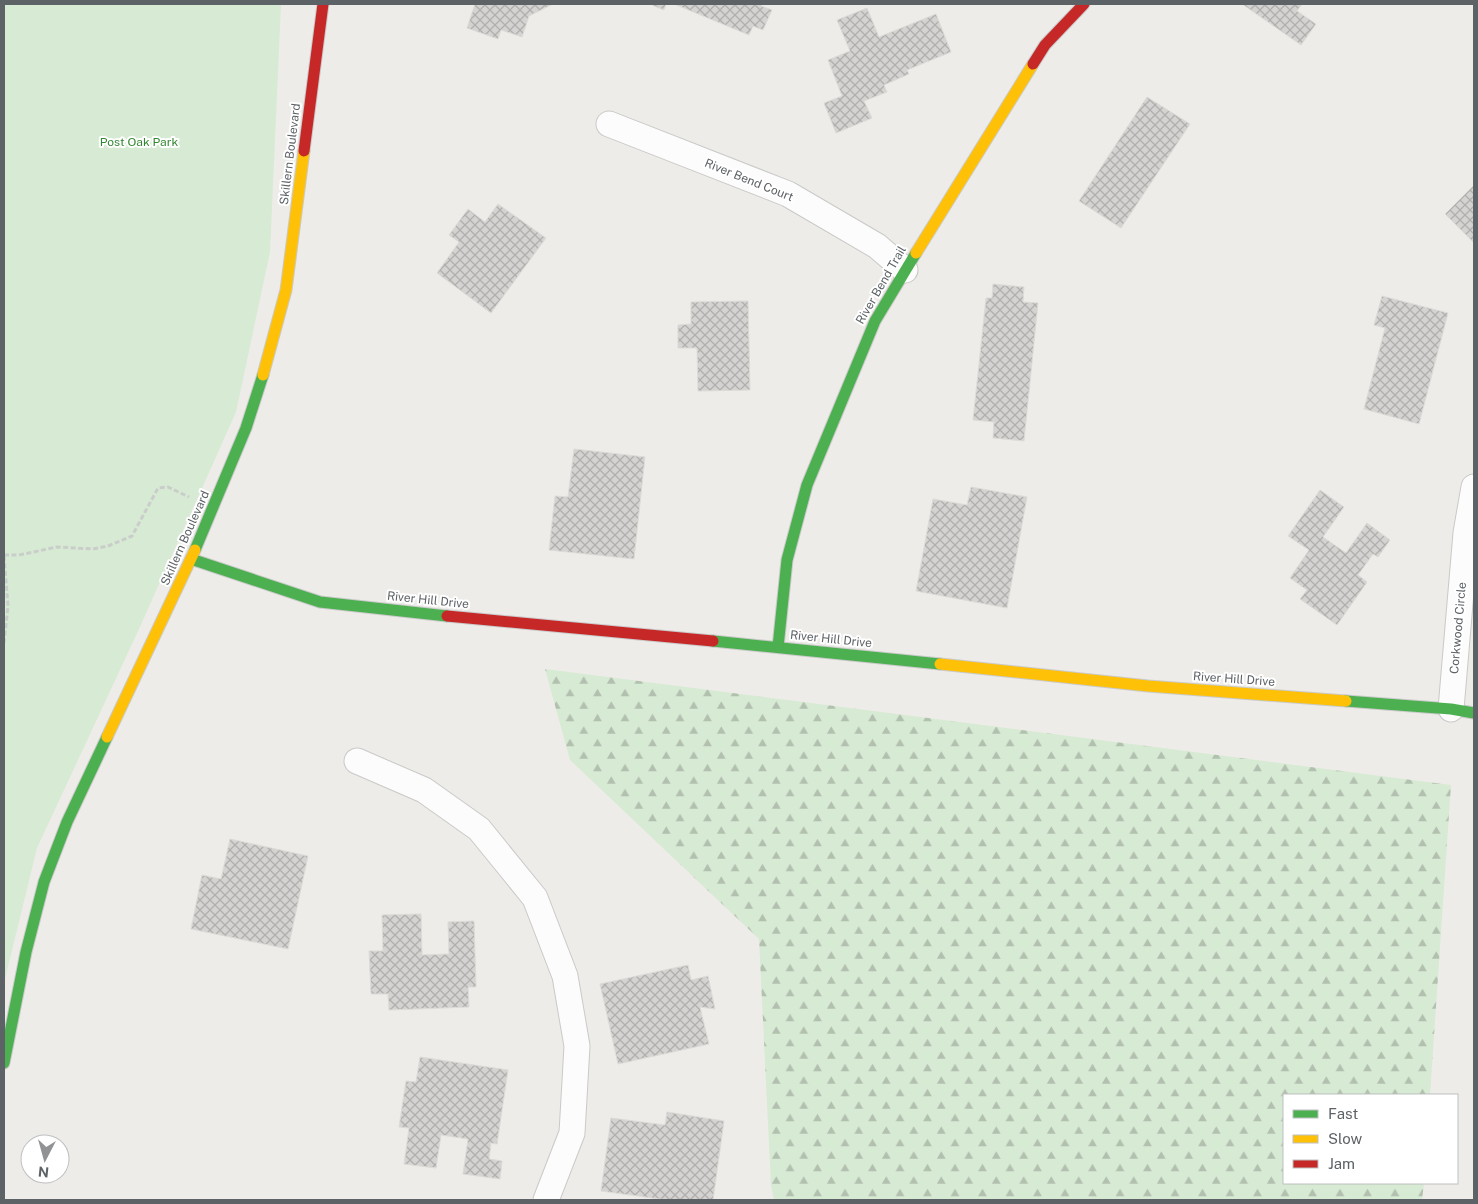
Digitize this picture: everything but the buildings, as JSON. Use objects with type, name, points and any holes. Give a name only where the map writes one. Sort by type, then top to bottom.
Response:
[{"type":"street","name":"Skillern Boulevard","points":[[4,1064],[26,952],[44,882],[67,822],[213,509],[246,428],[267,364],[286,290],[323,4]]},
{"type":"street","name":"River Bend Trail","points":[[778,647],[787,560],[807,485],[874,321],[1045,45],[1084,4]]},
{"type":"street","name":"River Bend Court","points":[[609,124],[788,194],[877,246],[905,270]]},
{"type":"street","name":"Corkwood Circle","points":[[1463,711],[1466,533],[1474,487]]},
{"type":"street","name":"River Hill Drive","points":[[191,559],[320,602],[1148,686],[1463,711]]},
{"type":"street","points":[[357,761],[424,790],[479,829],[535,898],[565,976],[577,1046],[572,1133],[546,1200]]},
{"type":"path","points":[[4,644],[8,606],[4,555],[18,555],[57,547],[93,549],[108,546],[132,536],[158,488],[168,487],[213,509]]},
{"type":"green space","name":"Post Oak Park","points":[[4,4],[281,4],[270,252],[236,412],[139,629],[37,848],[4,983]]},
{"type":"green space","points":[[545,669],[1451,785],[1430,1094],[1283,1094],[1283,1184],[1424,1184],[1422,1200],[774,1200],[771,1185],[759,939],[570,760]]},
{"type":"traffic: fast","points":[[778,647],[787,560],[807,485],[875,321],[916,253]]},
{"type":"traffic: fast","points":[[195,550],[246,428],[263,375]]},
{"type":"traffic: fast","points":[[191,559],[320,602],[447,616]]},
{"type":"traffic: fast","points":[[713,641],[940,664]]},
{"type":"traffic: fast","points":[[1346,701],[1451,709],[1474,713]]},
{"type":"traffic: fast","points":[[4,1063],[26,952],[44,882],[67,822],[107,737]]},
{"type":"traffic: slow","points":[[916,253],[1033,64]]},
{"type":"traffic: slow","points":[[263,375],[286,290],[304,151]]},
{"type":"traffic: slow","points":[[107,737],[195,550]]},
{"type":"traffic: slow","points":[[940,664],[1148,686],[1346,701]]},
{"type":"traffic: jam","points":[[304,151],[323,4]]},
{"type":"traffic: jam","points":[[1033,64],[1045,45],[1084,4]]},
{"type":"traffic: jam","points":[[447,616],[713,641]]}]
